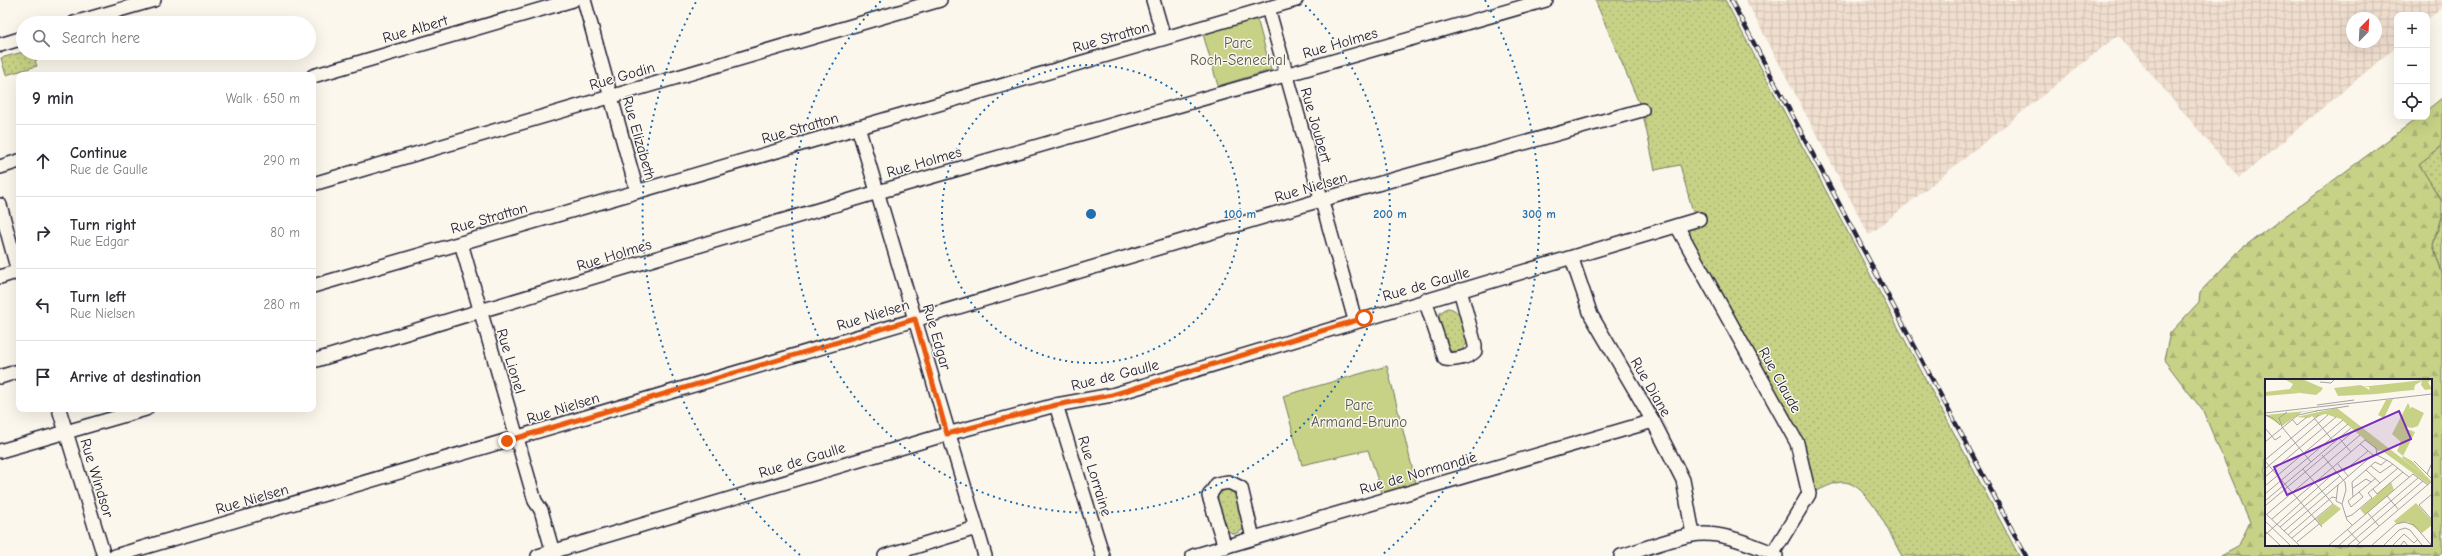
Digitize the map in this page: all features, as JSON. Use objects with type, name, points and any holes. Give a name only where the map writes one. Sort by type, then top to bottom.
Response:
[{"type":"street","points":[[98,16],[154,0]]},
{"type":"street","name":"Rue Albert","points":[[316,75],[573,0]]},
{"type":"street","name":"Rue Elizabeth","points":[[584,0],[637,191]]},
{"type":"street","name":"Rue Godin","points":[[316,183],[940,0]]},
{"type":"street","points":[[1152,0],[1164,38]]},
{"type":"street","name":"Rue Stratton","points":[[316,285],[1296,0]]},
{"type":"street","name":"Rue Holmes","points":[[316,359],[480,312],[878,192],[1546,0]]},
{"type":"street","name":"Rue Joubert","points":[[1268,8],[1355,320]]},
{"type":"street","points":[[0,45],[16,40]]},
{"type":"street","name":"Rue Nielsen","points":[[115,556],[1321,200],[1642,110]]},
{"type":"street","name":"Rue Edgar","points":[[858,127],[915,319],[947,434],[985,556]]},
{"type":"street","points":[[0,167],[16,162]]},
{"type":"street","points":[[0,205],[16,262]]},
{"type":"street","name":"Rue de Gaulle","points":[[538,556],[554,554],[947,434],[1056,405],[1112,395],[1355,320],[1572,259],[1699,219]]},
{"type":"street","name":"Rue Claude","points":[[1677,226],[1796,443],[1809,494],[1775,554]]},
{"type":"street","name":"Rue Lionel","points":[[461,243],[535,501],[541,510],[554,554]]},
{"type":"street","name":"Rue Diane","points":[[1572,259],[1591,315],[1652,421],[1683,480],[1693,534]]},
{"type":"street","points":[[0,277],[16,274]]},
{"type":"street","points":[[1426,300],[1445,358],[1450,360],[1472,354],[1475,351],[1475,345],[1460,290]]},
{"type":"street","points":[[0,377],[16,372]]},
{"type":"street","name":"Rue Lorraine","points":[[1056,405],[1103,556]]},
{"type":"street","name":"Rue Windsor","points":[[60,412],[104,556]]},
{"type":"street","points":[[0,452],[136,412]]},
{"type":"street","name":"Rue de Normandie","points":[[1193,556],[1652,421]]},
{"type":"street","points":[[1224,547],[1209,496],[1217,484],[1229,482],[1241,488],[1253,538]]},
{"type":"street","points":[[885,556],[976,528]]},
{"type":"street","points":[[1621,556],[1693,534],[1719,536],[1775,554]]},
{"type":"shaded area","points":[[1746,0],[2442,0],[2442,8],[2430,18],[2430,12],[2394,12],[2394,49],[2239,178],[2118,35],[1869,235]]},
{"type":"green space","points":[[1595,0],[1725,0],[2019,556],[1902,556],[1878,512],[1862,492],[1853,485],[1840,482],[1809,494],[1797,443],[1677,226],[1699,219],[1693,212],[1680,165],[1655,170],[1642,110]]},
{"type":"green space","name":"Parc Roch-Senechal","points":[[1254,19],[1258,22],[1271,70],[1218,86],[1203,34]]},
{"type":"green space","points":[[16,54],[16,60],[37,60],[35,61],[37,66],[6,75],[1,58]]},
{"type":"green space","points":[[2442,98],[2442,146],[2419,164],[2442,202],[2442,213],[2433,245],[2442,273],[2442,553],[2438,556],[2221,556],[2238,547],[2250,522],[2203,411],[2164,360],[2170,333],[2199,302],[2200,292],[2241,249],[2415,120],[2430,120],[2430,108]]},
{"type":"green space","points":[[2442,146],[2442,202],[2419,164]]},
{"type":"green space","points":[[2442,213],[2442,273],[2433,245]]},
{"type":"green space","points":[[1447,308],[1452,309],[1460,316],[1466,332],[1467,343],[1461,352],[1449,351],[1438,321],[1440,313]]},
{"type":"green space","name":"Parc Armand-Bruno","points":[[1387,366],[1416,483],[1382,493],[1368,450],[1302,465],[1283,396]]},
{"type":"green space","points":[[1228,489],[1237,495],[1244,525],[1243,530],[1234,534],[1224,529],[1216,498],[1219,493]]},
{"type":"railway","points":[[1731,0],[2026,556]]},
{"type":"route","points":[[507,441],[915,319],[947,434],[1056,405],[1112,395],[1364,318]]}]
